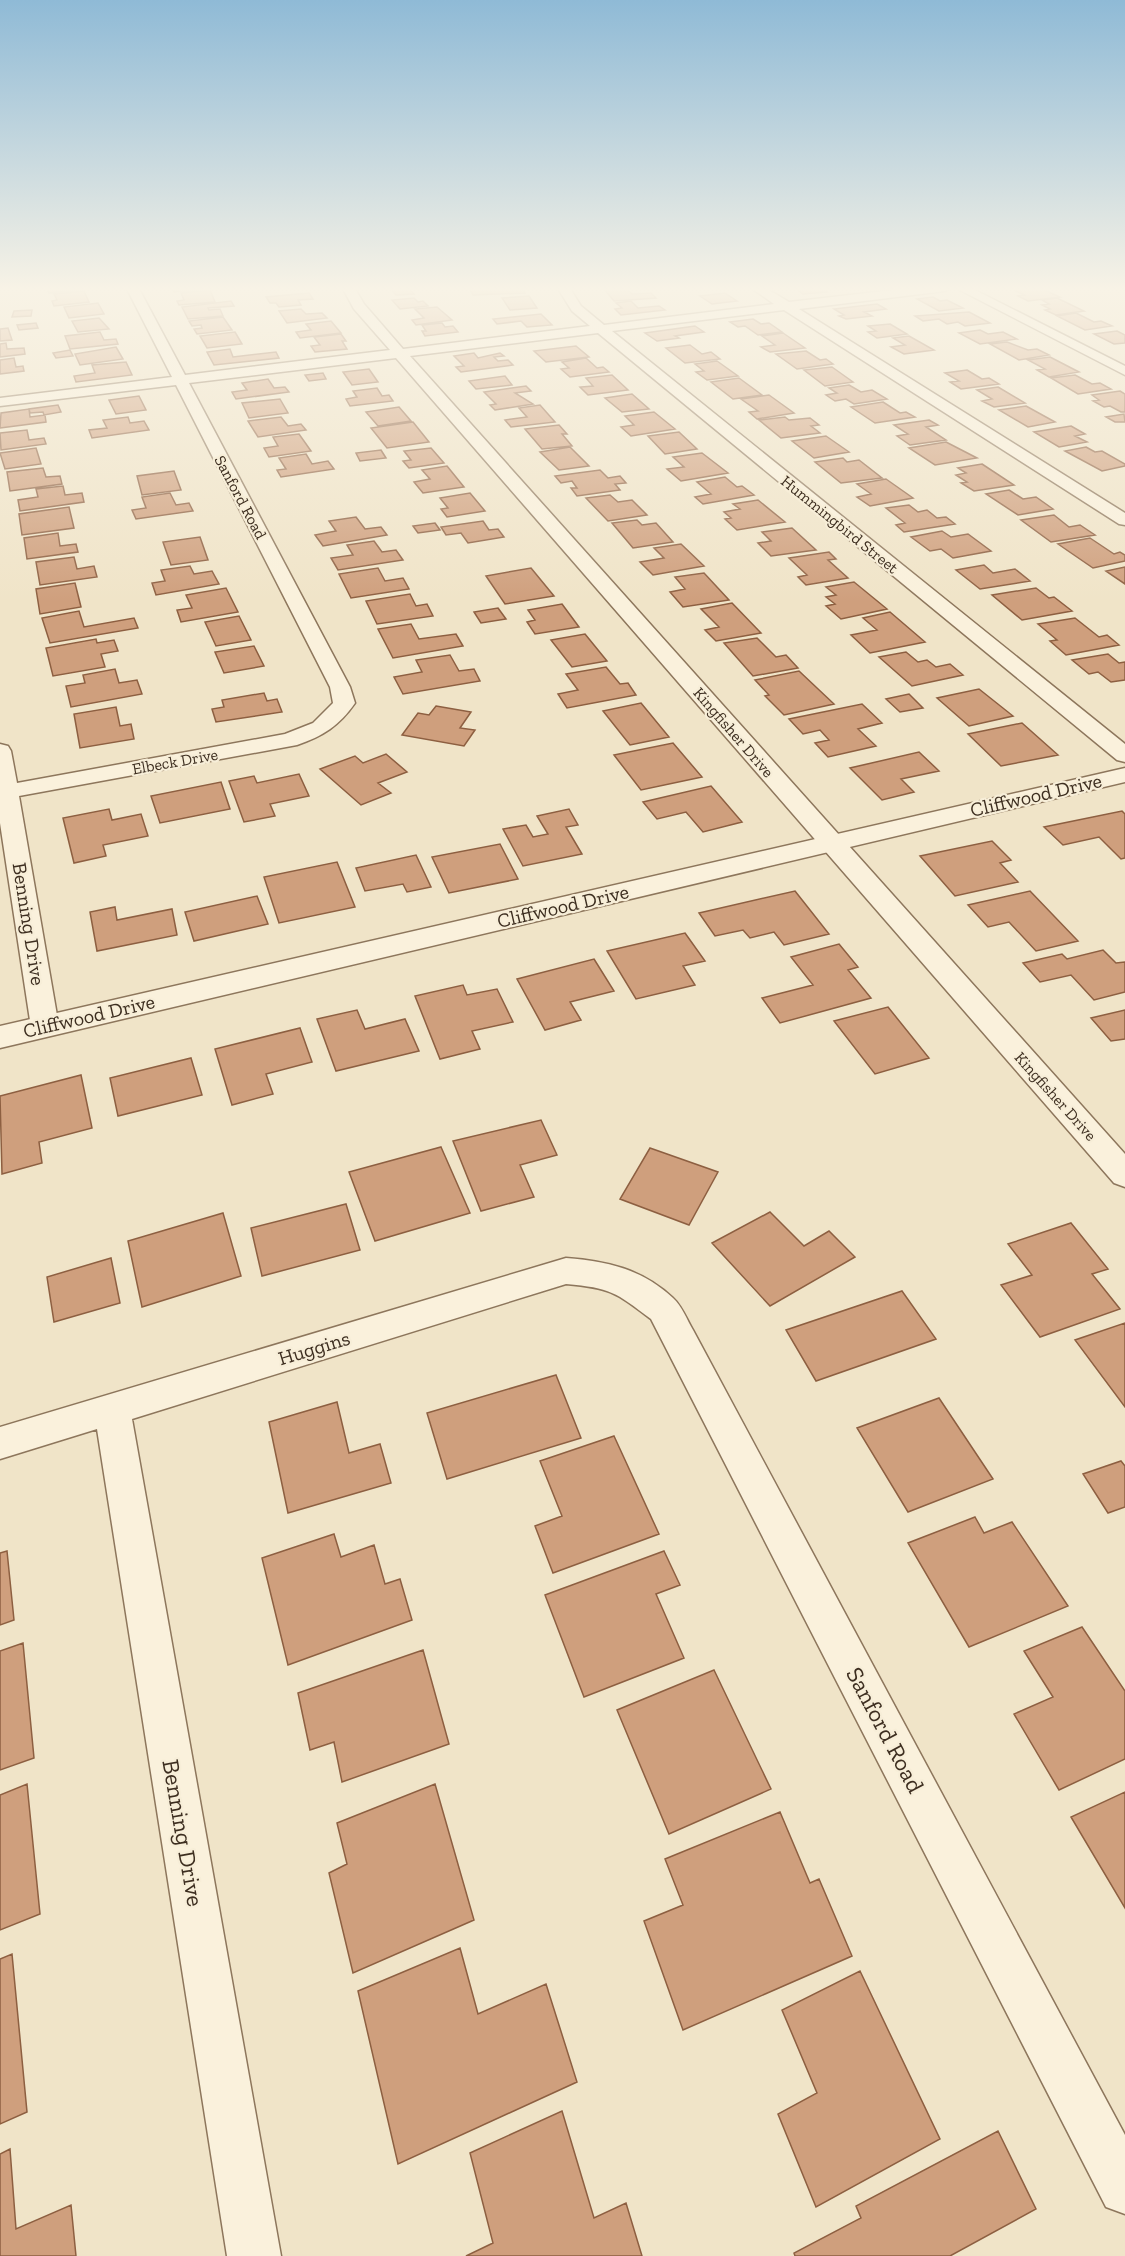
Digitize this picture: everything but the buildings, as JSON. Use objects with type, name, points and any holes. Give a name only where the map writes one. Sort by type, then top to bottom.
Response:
[{"type":"street","points":[[0,402],[80,392]]},
{"type":"street","name":"Sanford Road","points":[[186,392],[340,687],[344,703],[340,709]]},
{"type":"street","name":"Kingfisher Drive","points":[[435,392],[1125,1174]]},
{"type":"street","name":"Hummingbird Street","points":[[679,392],[1125,755]]},
{"type":"street","points":[[921,392],[1125,520]]},
{"type":"street","name":"Elbeck Drive","points":[[3,793],[289,740],[315,732],[332,721],[340,709]]},
{"type":"street","name":"Benning Drive","points":[[0,751],[3,793],[45,1026]]},
{"type":"street","name":"Cliffwood Drive","points":[[0,1037],[1125,775]]},
{"type":"street","name":"Huggins","points":[[0,1443],[566,1271],[602,1274],[629,1284]]},
{"type":"street","name":"Sanford Road","points":[[629,1284],[663,1309],[681,1340],[1125,2188]]},
{"type":"street","name":"Benning Drive","points":[[112,1410],[254,2256]]}]
